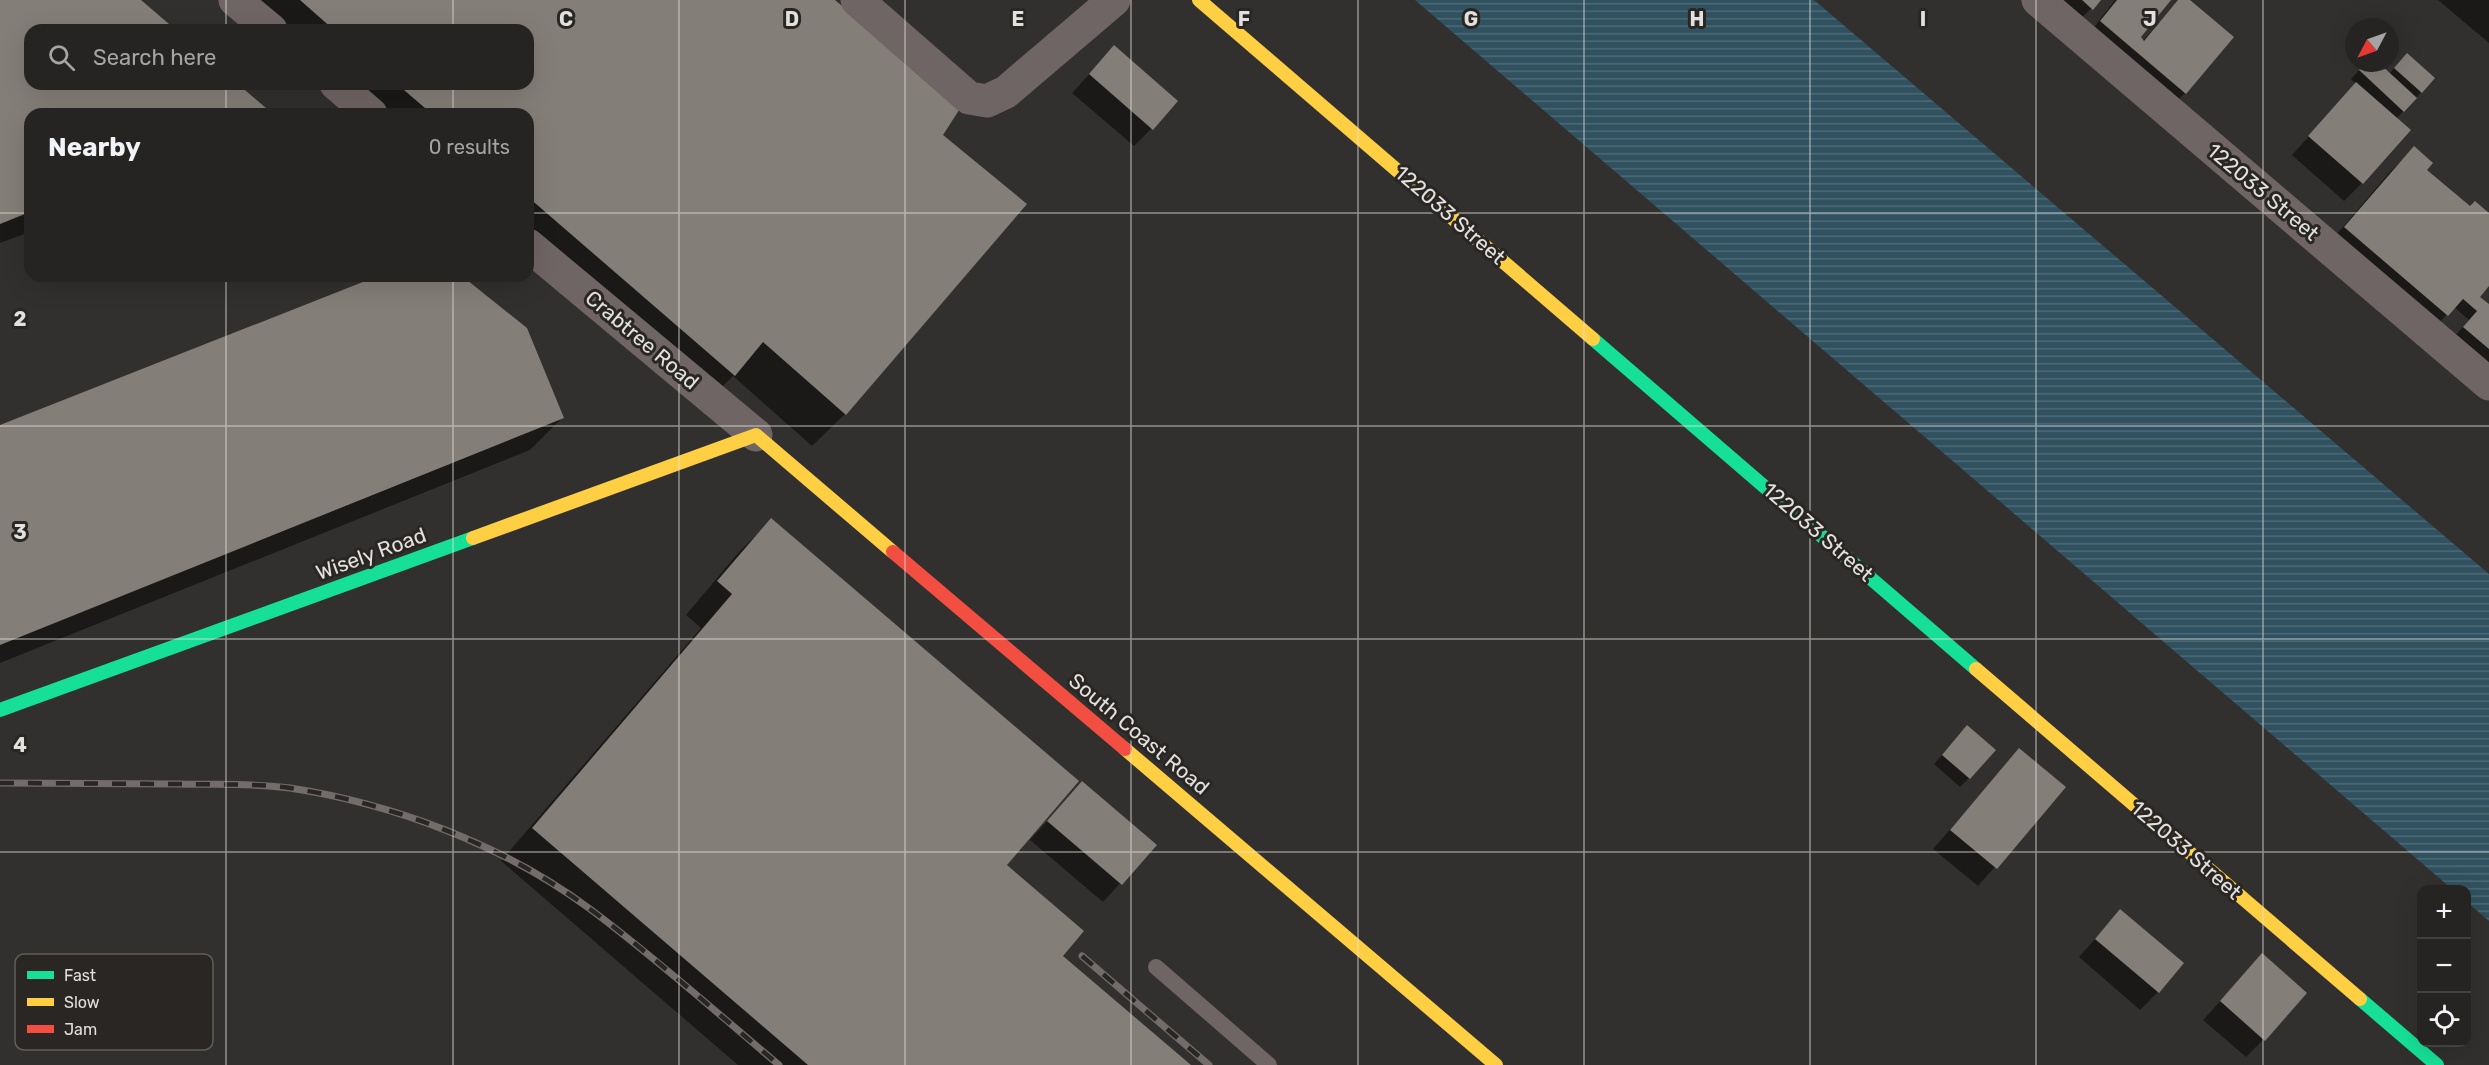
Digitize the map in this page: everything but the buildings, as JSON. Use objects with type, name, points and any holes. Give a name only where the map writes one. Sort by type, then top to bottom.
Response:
[{"type":"street","points":[[235,0],[264,24]]},
{"type":"street","points":[[857,0],[969,98],[987,101],[1006,92],[1114,0]]},
{"type":"street","name":"122033 Street","points":[[1199,0],[2437,1065]]},
{"type":"street","name":"122033 Street","points":[[2037,0],[2489,384]]},
{"type":"street","points":[[343,90],[364,108]]},
{"type":"street","name":"Crabtree Road","points":[[534,250],[756,435]]},
{"type":"street","name":"Wisely Road","points":[[1,711],[756,435]]},
{"type":"street","name":"South Coast Road","points":[[756,435],[1496,1065]]},
{"type":"lane","points":[[1156,967],[1269,1065]]},
{"type":"water","points":[[1415,0],[1814,0],[2489,574],[2489,921],[2471,905],[2471,885],[2447,885]]},
{"type":"railway","points":[[0,783],[277,786],[330,795],[369,805],[448,831],[522,866],[557,886],[590,909],[639,947],[779,1065]]},
{"type":"railway","points":[[1082,956],[1209,1065]]},
{"type":"traffic: fast","points":[[1593,339],[1976,669]]},
{"type":"traffic: fast","points":[[0,710],[473,538]]},
{"type":"traffic: fast","points":[[2360,999],[2437,1065]]},
{"type":"traffic: slow","points":[[1199,0],[1593,339]]},
{"type":"traffic: slow","points":[[473,538],[756,435],[893,552]]},
{"type":"traffic: slow","points":[[1976,669],[2360,999]]},
{"type":"traffic: slow","points":[[1125,749],[1496,1065]]},
{"type":"traffic: jam","points":[[893,552],[1125,749]]}]
